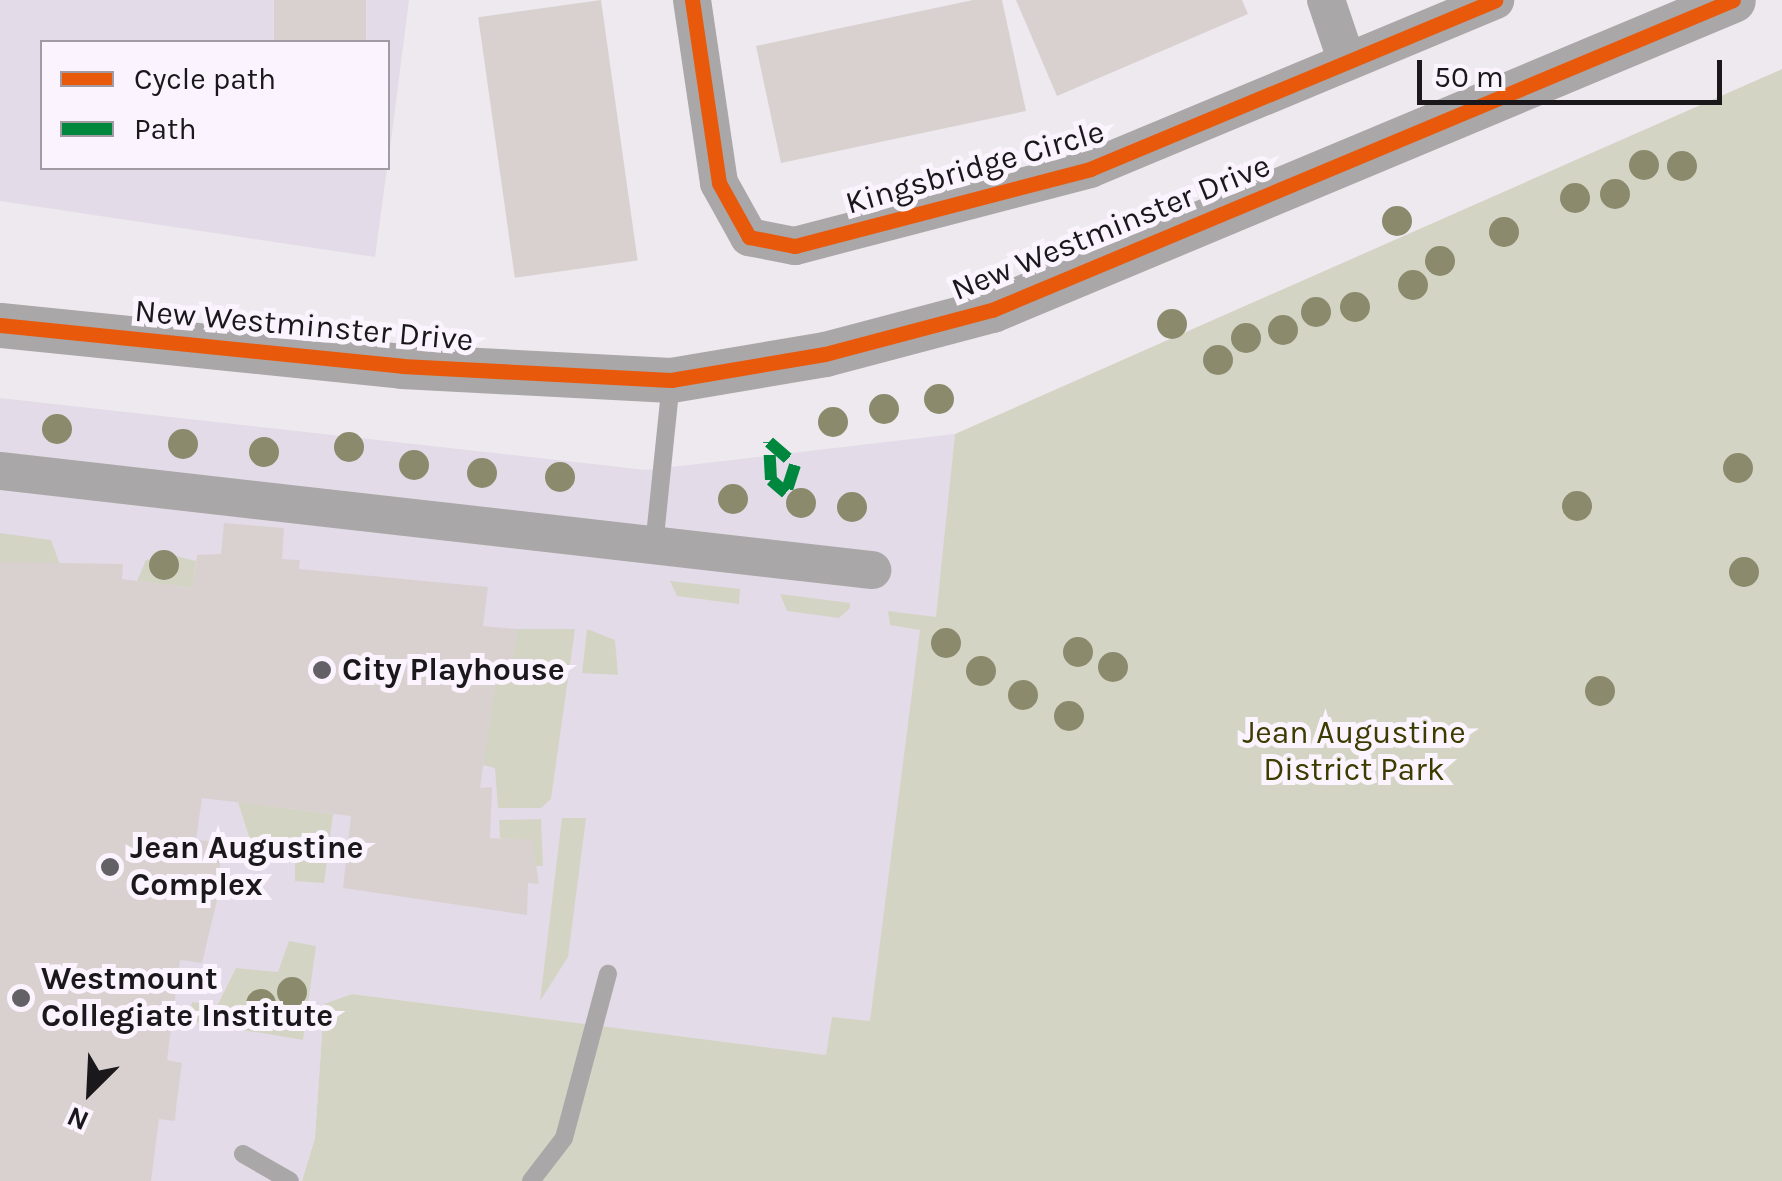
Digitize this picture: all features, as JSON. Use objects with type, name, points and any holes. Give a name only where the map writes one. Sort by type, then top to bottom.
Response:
[{"type":"street","name":"Kingsbridge Circle","points":[[692,0],[719,183],[749,238],[795,246],[1090,170],[1346,58],[1495,0]]},
{"type":"street","points":[[1326,0],[1346,58]]},
{"type":"street","name":"New Westminster Drive","points":[[0,324],[402,366],[671,380],[825,354],[992,310],[1733,0]]},
{"type":"street","points":[[0,471],[872,570]]},
{"type":"lane","points":[[654,546],[671,380]]},
{"type":"lane","points":[[531,1181],[564,1138],[608,974]]},
{"type":"lane","points":[[243,1154],[290,1181]]},
{"type":"shaded area","points":[[0,0],[409,0],[390,148],[390,40],[40,40],[40,170],[387,170],[375,257],[0,201]]},
{"type":"shaded area","points":[[0,398],[646,470],[955,434],[897,1077],[825,1055],[352,994],[324,1005],[315,1138],[302,1181],[0,1181]]},
{"type":"green space","name":"Jean Augustine District Park","points":[[1782,69],[1782,1181],[302,1181],[315,1138],[324,1004],[352,994],[826,1055],[832,1017],[870,1021],[920,630],[890,625],[888,611],[936,617],[955,434]]},
{"type":"green space","points":[[0,533],[51,540],[62,570],[0,562]]},
{"type":"green space","points":[[172,555],[196,561],[193,588],[137,581],[146,560]]},
{"type":"green space","points":[[670,581],[740,589],[739,604],[677,596]]},
{"type":"green space","points":[[780,594],[850,603],[850,608],[839,618],[787,611]]},
{"type":"green space","points":[[517,629],[575,629],[551,799],[541,808],[498,808],[495,768],[483,765],[498,662],[512,664]]},
{"type":"green space","points":[[587,629],[615,640],[618,675],[582,673]]},
{"type":"green space","points":[[238,802],[333,814],[324,883],[295,881],[295,855],[252,846]]},
{"type":"green space","points":[[562,818],[586,818],[568,957],[540,1001]]},
{"type":"green space","points":[[541,819],[543,866],[530,866],[531,841],[500,838],[499,820]]},
{"type":"green space","points":[[289,941],[316,946],[303,1040],[189,1021],[192,1002],[217,1006],[236,968],[278,972]]},
{"type":"building","points":[[274,0],[366,0],[366,40],[274,40]]},
{"type":"building","points":[[601,0],[638,260],[515,278],[478,17]]},
{"type":"building","points":[[973,0],[1002,0],[1026,111],[781,163],[756,46]]},
{"type":"building","points":[[1016,0],[1242,0],[1248,14],[1057,96]]},
{"type":"building","name":"Jean Augustine Complex","points":[[224,523],[284,528],[282,559],[300,560],[299,569],[488,587],[483,626],[517,629],[512,665],[498,662],[480,788],[492,787],[490,838],[532,840],[539,884],[528,883],[527,915],[343,888],[351,816],[202,798],[196,840],[221,842],[219,892],[202,963],[180,960],[167,1060],[182,1063],[175,1121],[159,1119],[151,1181],[0,1181],[0,562],[123,564],[122,579],[193,588],[197,555],[221,554]]},
{"type":"marked path","points":[[769,442],[795,465],[786,493],[771,480],[769,442]]},
{"type":"cycle path","points":[[692,0],[719,183],[749,237],[795,246],[1090,169],[1495,0]]},
{"type":"cycle path","points":[[0,325],[402,366],[671,380],[825,354],[992,310],[1733,0]]},
{"type":"place","name":"City Playhouse","points":[[322,670]]},
{"type":"place","name":"Jean Augustine Complex","points":[[110,867]]},
{"type":"place","name":"Westmount Collegiate Institute","points":[[21,998]]}]
